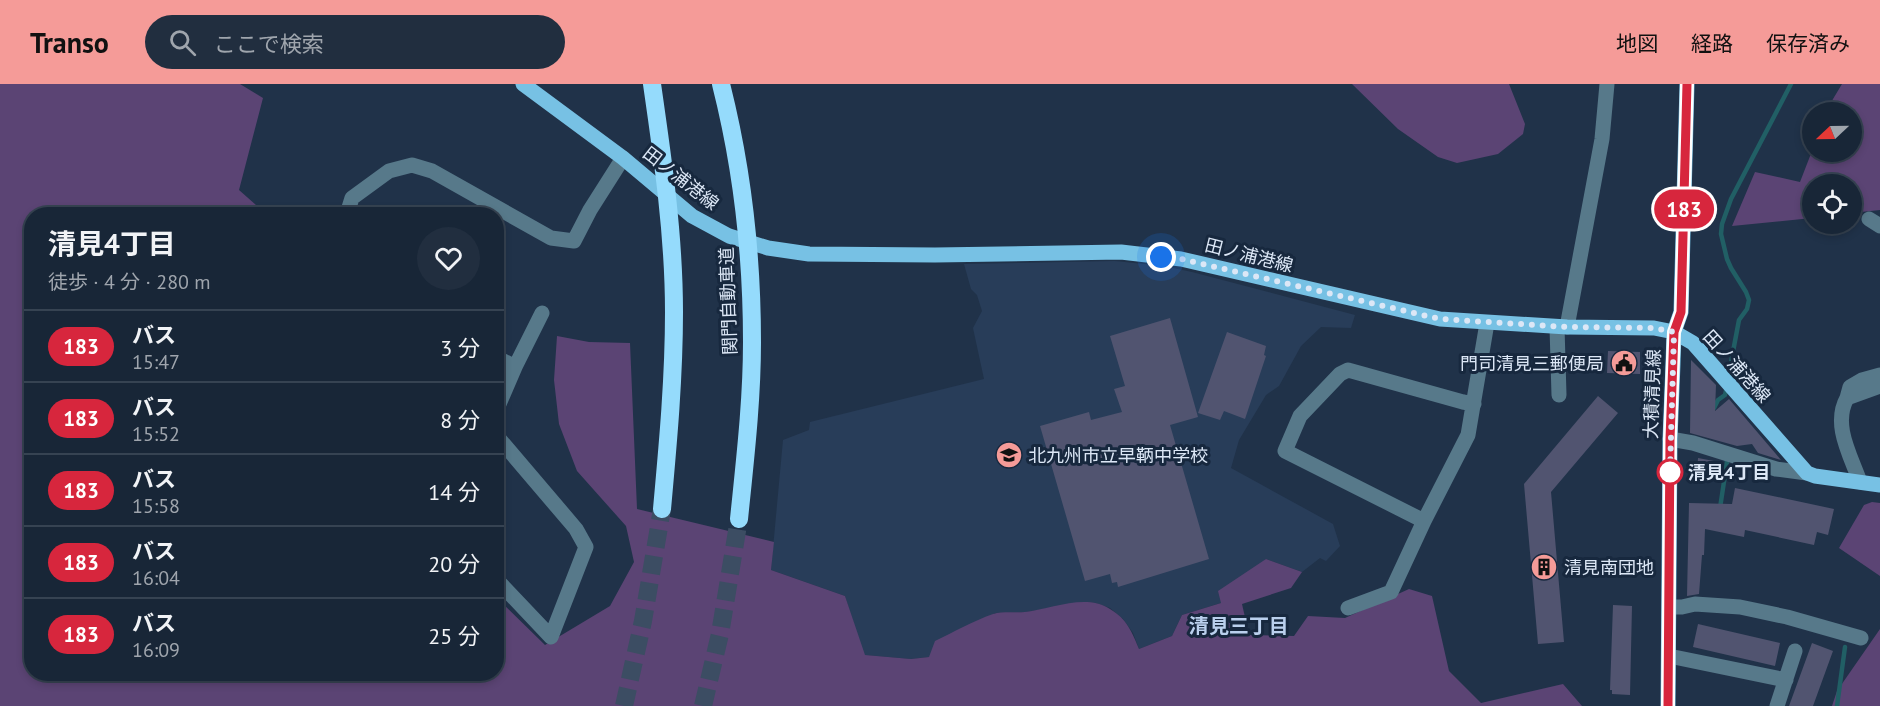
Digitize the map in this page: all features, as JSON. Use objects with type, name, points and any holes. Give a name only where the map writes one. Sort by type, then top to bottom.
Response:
[{"type":"highway","points":[[652,84],[671,239],[674,311],[673,391],[662,509]]},
{"type":"highway","name":"関門自動車道","points":[[721,84],[744,210],[750,276],[752,342],[749,415],[739,519]]},
{"type":"main road","name":"田ノ浦港線","points":[[523,84],[623,158],[692,216],[729,236],[768,248],[809,254],[936,255],[1120,252],[1181,259],[1440,319],[1562,327],[1654,328],[1674,332],[1693,343],[1807,473]]},
{"type":"main road","name":"大積清見線","points":[[1668,706],[1670,439],[1674,332],[1681,312],[1687,84]]},
{"type":"main road","points":[[1807,473],[1880,485]]},
{"type":"street","points":[[1559,394],[1562,327],[1602,139],[1607,84]]},
{"type":"street","points":[[504,212],[551,238],[574,240],[623,158]]},
{"type":"street","points":[[349,207],[352,198],[389,171],[412,165],[432,171],[496,207]]},
{"type":"street","points":[[504,392],[542,313]]},
{"type":"street","points":[[1348,608],[1391,592],[1468,435],[1487,323]]},
{"type":"street","points":[[504,361],[515,367]]},
{"type":"street","points":[[1424,521],[1285,451],[1300,416],[1340,374],[1348,370],[1474,404]]},
{"type":"street","points":[[1860,482],[1840,424],[1843,406],[1850,387],[1880,374]]},
{"type":"street","points":[[1847,398],[1880,386]]},
{"type":"street","points":[[1670,439],[1693,443],[1776,469],[1807,473]]},
{"type":"street","points":[[504,444],[576,529],[586,548],[551,637],[504,587]]},
{"type":"street","points":[[1670,607],[1682,607],[1695,603],[1740,607],[1787,617],[1862,638]]},
{"type":"street","points":[[1777,706],[1795,651]]},
{"type":"street","points":[[1669,656],[1786,680]]},
{"type":"shaded area","points":[[0,84],[240,84],[263,98],[239,190],[258,207],[24,207],[24,681],[504,681],[504,605],[545,645],[610,606],[634,562],[626,526],[577,471],[559,424],[554,380],[557,336],[589,342],[630,343],[637,509],[774,542],[771,570],[845,596],[865,655],[911,659],[929,657],[935,641],[993,614],[1025,612],[1079,602],[1101,604],[1116,613],[1128,626],[1139,649],[1172,636],[1182,615],[1221,603],[1218,591],[1266,559],[1302,572],[1291,588],[1242,604],[1249,635],[1294,636],[1308,616],[1345,618],[1409,589],[1432,596],[1449,671],[1481,703],[1563,684],[1582,706],[0,706]]},
{"type":"shaded area","points":[[1352,84],[1509,84],[1525,124],[1523,134],[1498,154],[1457,163],[1438,157],[1398,129]]},
{"type":"shaded area","points":[[1842,84],[1880,84],[1880,210],[1862,212],[1862,174],[1803,174],[1808,162],[1862,162],[1862,102],[1832,102]]},
{"type":"shaded area","points":[[1755,172],[1800,182],[1802,177],[1802,219],[1732,226]]},
{"type":"shaded area","name":"北九州市立早鞆中学校","points":[[1115,261],[1164,266],[1192,272],[1355,315],[1351,328],[1321,327],[1301,346],[1279,386],[1266,395],[1239,440],[1231,468],[1333,524],[1340,546],[1326,561],[1320,558],[1302,572],[1266,559],[1221,603],[1182,615],[1172,636],[1139,649],[1133,633],[1123,619],[1110,608],[1085,602],[1026,612],[995,613],[929,657],[911,659],[864,655],[845,596],[771,570],[783,440],[809,430],[810,422],[984,379],[973,328],[982,311],[977,295],[971,289],[964,264]]},
{"type":"shaded area","points":[[1872,502],[1880,503],[1880,576],[1839,548],[1864,505]]},
{"type":"shaded area","points":[[1880,629],[1880,706],[1832,706],[1837,691]]},
{"type":"building","points":[[1170,318],[1198,417],[1170,425],[1209,559],[1118,587],[1117,582],[1112,583],[1110,574],[1085,581],[1040,426],[1089,412],[1091,420],[1122,412],[1114,389],[1125,386],[1110,336]]},
{"type":"building","points":[[1227,332],[1266,346],[1264,355],[1266,356],[1245,419],[1224,411],[1220,420],[1198,413]]},
{"type":"building","name":"門司清見三郵便局","points":[[1608,351],[1640,352],[1640,374],[1607,373]]},
{"type":"building","points":[[1691,360],[1716,385],[1715,411],[1729,399],[1781,460],[1758,453],[1752,444],[1737,446],[1690,433]]},
{"type":"building","name":"清見南団地","points":[[1598,396],[1618,413],[1551,492],[1564,642],[1538,644],[1524,484]]},
{"type":"building","points":[[1698,458],[1719,462],[1718,475],[1697,473]]},
{"type":"building","points":[[1735,488],[1834,509],[1828,535],[1817,532],[1814,545],[1745,530],[1744,537],[1705,529],[1699,594],[1687,596],[1689,503],[1732,504]]},
{"type":"building","points":[[1613,605],[1632,606],[1630,695],[1612,694],[1610,690]]},
{"type":"building","points":[[1698,624],[1780,643],[1775,666],[1693,647]]},
{"type":"building","points":[[1812,643],[1833,651],[1813,706],[1789,706]]},
{"type":"waterway","points":[[1728,378],[1739,320],[1747,309],[1749,300],[1727,259],[1721,234],[1722,224],[1731,199],[1791,84]]},
{"type":"waterway","points":[[1714,408],[1718,400],[1725,395],[1727,386]]},
{"type":"waterway","points":[[1720,508],[1726,457]]},
{"type":"waterway","points":[[1837,706],[1845,647]]},
{"type":"tunnel","points":[[624,706],[643,621],[662,509]]},
{"type":"tunnel","points":[[703,706],[720,634],[739,519]]},
{"type":"bus line","name":"183","points":[[1668,706],[1671,404],[1674,332],[1681,312],[1687,84]]},
{"type":"place","name":"門司清見三郵便局","points":[[1624,363]]},
{"type":"place","name":"北九州市立早鞆中学校","points":[[1009,455]]},
{"type":"place","name":"清見4丁目","points":[[1670,472]]},
{"type":"place","name":"清見南団地","points":[[1544,567]]},
{"type":"district","name":"清見三丁目","points":[[1239,626]]},
{"type":"route","points":[[1161,257],[1181,259],[1440,319],[1567,327],[1654,328],[1674,332],[1670,472]]}]
